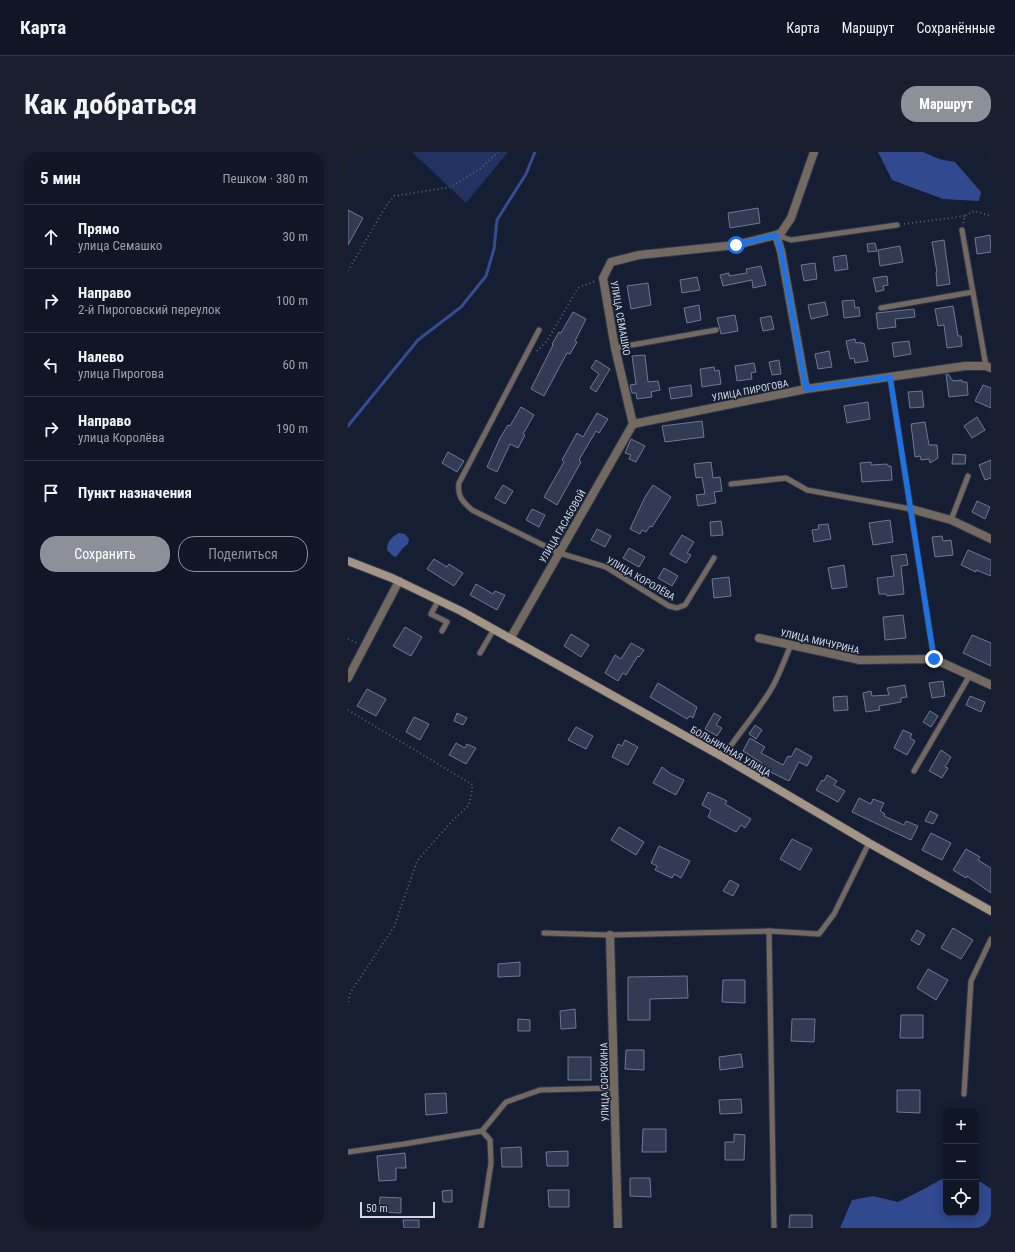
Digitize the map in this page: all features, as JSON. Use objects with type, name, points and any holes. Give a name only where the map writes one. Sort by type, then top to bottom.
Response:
[{"type":"street","points":[[806,389],[781,251],[776,235],[781,233],[791,218],[814,152]]},
{"type":"street","name":"УЛИЦА СЕМАШКО","points":[[633,424],[615,348],[603,278],[611,262],[639,255],[736,245],[776,235]]},
{"type":"street","name":"УЛИЦА ПИРОГОВА","points":[[633,424],[806,389],[965,366],[989,367]]},
{"type":"street","name":"УЛИЦА ГАСАБОВОЙ","points":[[510,639],[633,424]]},
{"type":"street","points":[[911,510],[951,520],[991,539]]},
{"type":"street","name":"БОЛЬНИЧНАЯ УЛИЦА","points":[[348,561],[439,599],[723,757],[869,843],[991,911]]},
{"type":"street","points":[[348,678],[399,581]]},
{"type":"street","name":"УЛИЦА МИЧУРИНА","points":[[759,638],[860,660],[934,659],[991,685]]},
{"type":"street","name":"УЛИЦА СОРОКИНА","points":[[610,935],[618,1228]]},
{"type":"lane","name":"УЛИЦА СЕМАШКО","points":[[776,235],[791,240],[897,224]]},
{"type":"lane","points":[[962,230],[989,367]]},
{"type":"lane","points":[[881,308],[973,292]]},
{"type":"lane","points":[[540,330],[468,464],[459,483],[458,490],[460,498],[472,510],[559,553]]},
{"type":"lane","points":[[615,348],[716,330]]},
{"type":"lane","points":[[890,377],[934,659]]},
{"type":"lane","points":[[951,520],[968,476]]},
{"type":"lane","points":[[731,484],[786,478],[807,490],[911,510]]},
{"type":"lane","name":"УЛИЦА КОРОЛЁВА","points":[[559,553],[606,567],[669,606],[677,608],[685,605],[714,558]]},
{"type":"lane","points":[[439,599],[431,614],[447,622],[442,632]]},
{"type":"lane","points":[[480,652],[494,629]]},
{"type":"lane","points":[[723,757],[771,689],[791,645]]},
{"type":"lane","points":[[914,771],[970,675]]},
{"type":"lane","points":[[544,933],[610,935],[769,931],[819,934],[834,914],[869,843]]},
{"type":"lane","points":[[769,931],[774,1228]]},
{"type":"lane","points":[[964,1094],[970,981],[991,939]]},
{"type":"lane","points":[[348,1152],[482,1131],[506,1102],[540,1090],[614,1088]]},
{"type":"lane","points":[[481,1228],[491,1163],[490,1140],[482,1131]]},
{"type":"path","points":[[348,271],[386,206],[394,196],[452,186],[480,169],[498,152]]},
{"type":"path","points":[[897,224],[965,216],[974,211],[991,216]]},
{"type":"path","points":[[962,230],[965,216]]},
{"type":"path","points":[[536,352],[547,340],[578,288],[603,278]]},
{"type":"path","points":[[348,639],[358,643]]},
{"type":"path","points":[[348,710],[473,785],[469,805],[451,822],[417,861],[394,927],[350,993],[348,1004]]},
{"type":"shaded area","points":[[412,152],[508,152],[466,203]]},
{"type":"shaded area","points":[[878,152],[923,152],[939,159],[955,162],[981,192],[979,201],[943,199],[892,180]]},
{"type":"shaded area","points":[[399,533],[405,534],[409,539],[408,544],[396,557],[387,550],[387,547],[390,540]]},
{"type":"shaded area","points":[[943,1179],[943,1216],[979,1216],[979,1182],[991,1189],[991,1228],[840,1228],[852,1200],[873,1196],[898,1202]]},
{"type":"building","points":[[758,208],[760,223],[730,228],[728,213]]},
{"type":"building","points":[[348,210],[363,218],[348,245]]},
{"type":"building","points":[[990,235],[991,252],[977,254],[975,238]]},
{"type":"building","points":[[944,240],[950,284],[937,286],[937,272],[932,242]]},
{"type":"building","points":[[875,243],[877,251],[868,252],[867,244]]},
{"type":"building","points":[[900,246],[903,262],[880,266],[878,250]]},
{"type":"building","points":[[846,255],[848,269],[835,271],[833,257]]},
{"type":"building","points":[[815,263],[817,279],[804,281],[801,265]]},
{"type":"building","points":[[761,266],[766,285],[753,288],[752,280],[723,286],[720,275],[729,273],[729,276],[747,273],[746,269]]},
{"type":"building","points":[[887,276],[888,285],[883,286],[884,290],[876,292],[873,278]]},
{"type":"building","points":[[697,277],[700,290],[682,293],[680,280]]},
{"type":"building","points":[[648,283],[651,305],[631,309],[627,286]]},
{"type":"building","points":[[854,300],[855,308],[859,307],[860,316],[844,318],[842,301]]},
{"type":"building","points":[[825,302],[828,315],[811,319],[808,305]]},
{"type":"building","points":[[699,305],[701,320],[687,323],[684,308]]},
{"type":"building","points":[[953,306],[958,336],[961,336],[962,346],[947,348],[944,325],[938,326],[935,309]]},
{"type":"building","points":[[914,309],[915,317],[895,319],[896,327],[878,329],[876,313]]},
{"type":"building","points":[[573,312],[586,319],[575,341],[577,342],[570,354],[567,353],[544,396],[531,389],[553,345],[552,344],[559,332],[561,333]]},
{"type":"building","points":[[735,315],[738,331],[721,334],[717,318]]},
{"type":"building","points":[[771,316],[774,329],[763,331],[760,318]]},
{"type":"building","points":[[855,339],[856,343],[864,343],[868,361],[855,363],[854,358],[850,359],[846,341]]},
{"type":"building","points":[[909,341],[911,354],[894,357],[892,343]]},
{"type":"building","points":[[829,351],[832,367],[818,369],[815,354]]},
{"type":"building","points":[[645,355],[648,382],[658,381],[660,390],[651,392],[652,397],[637,399],[636,393],[632,393],[630,385],[636,384],[632,356]]},
{"type":"building","points":[[596,360],[610,369],[596,392],[590,388],[599,374],[591,368]]},
{"type":"building","points":[[779,360],[781,374],[772,375],[769,362]]},
{"type":"building","points":[[754,363],[756,372],[751,373],[752,379],[737,381],[735,366]]},
{"type":"building","points":[[714,367],[715,371],[719,370],[721,384],[702,387],[700,369]]},
{"type":"building","points":[[946,374],[948,374],[953,381],[962,380],[962,382],[967,382],[968,395],[949,397]]},
{"type":"building","points":[[691,385],[692,396],[671,399],[669,388]]},
{"type":"building","points":[[983,385],[991,388],[991,408],[975,401]]},
{"type":"building","points":[[922,391],[924,407],[910,408],[908,392]]},
{"type":"building","points":[[868,402],[870,419],[847,423],[844,406]]},
{"type":"building","points":[[521,407],[534,415],[523,434],[525,435],[518,448],[510,444],[497,472],[487,467],[500,438],[508,425],[510,426]]},
{"type":"building","points":[[597,413],[608,419],[599,433],[596,431],[579,460],[581,462],[557,505],[544,497],[564,462],[562,460],[577,433],[583,437]]},
{"type":"building","points":[[977,417],[985,430],[972,438],[964,426]]},
{"type":"building","points":[[702,421],[704,437],[665,442],[662,426]]},
{"type":"building","points":[[925,422],[929,445],[937,445],[938,458],[930,463],[929,459],[921,460],[920,456],[915,457],[911,424]]},
{"type":"building","points":[[631,439],[645,446],[636,462],[629,459],[631,455],[625,453]]},
{"type":"building","points":[[448,452],[464,461],[457,472],[442,463]]},
{"type":"building","points":[[953,454],[966,455],[965,464],[952,464]]},
{"type":"building","points":[[991,460],[991,478],[985,480],[979,465]]},
{"type":"building","points":[[711,462],[713,478],[720,477],[722,491],[714,492],[716,503],[698,506],[696,495],[705,494],[702,477],[696,478],[694,464]]},
{"type":"building","points":[[871,462],[871,465],[887,464],[888,466],[891,466],[892,480],[862,482],[860,463]]},
{"type":"building","points":[[503,485],[513,491],[505,504],[495,498]]},
{"type":"building","points":[[653,485],[671,497],[652,527],[650,526],[646,532],[642,530],[640,534],[630,529],[645,497]]},
{"type":"building","points":[[977,501],[990,507],[985,519],[972,512]]},
{"type":"building","points":[[532,509],[545,515],[539,527],[526,520]]},
{"type":"building","points":[[890,520],[893,542],[873,545],[869,523]]},
{"type":"building","points":[[721,521],[723,535],[711,536],[710,522]]},
{"type":"building","points":[[828,524],[831,539],[814,542],[812,530],[819,529],[818,525]]},
{"type":"building","points":[[597,529],[611,536],[605,547],[591,540]]},
{"type":"building","points":[[682,535],[694,542],[687,553],[691,555],[686,563],[670,554]]},
{"type":"building","points":[[942,536],[943,541],[951,540],[953,555],[935,557],[932,537]]},
{"type":"building","points":[[629,548],[645,557],[639,567],[623,558]]},
{"type":"building","points":[[968,550],[991,560],[991,576],[976,570],[976,572],[961,565]]},
{"type":"building","points":[[906,554],[908,565],[901,566],[904,594],[887,596],[886,594],[879,594],[877,578],[894,576],[891,556]]},
{"type":"building","points":[[434,559],[447,567],[449,564],[463,573],[454,586],[427,569]]},
{"type":"building","points":[[844,565],[847,587],[832,589],[828,568]]},
{"type":"building","points":[[664,568],[678,576],[672,586],[658,578]]},
{"type":"building","points":[[729,577],[731,596],[714,598],[712,579]]},
{"type":"building","points":[[476,584],[493,594],[495,591],[505,595],[497,610],[470,595]]},
{"type":"building","points":[[903,615],[906,638],[885,640],[883,617]]},
{"type":"building","points":[[405,627],[422,637],[411,656],[393,646]]},
{"type":"building","points":[[571,634],[589,645],[581,657],[564,646]]},
{"type":"building","points":[[972,635],[991,643],[991,666],[963,653]]},
{"type":"building","points":[[631,643],[644,650],[639,657],[638,656],[626,675],[623,673],[618,681],[605,673],[615,655],[621,659]]},
{"type":"building","points":[[943,681],[945,696],[932,698],[929,683]]},
{"type":"building","points":[[658,683],[697,707],[693,718],[690,716],[687,719],[650,697]]},
{"type":"building","points":[[905,685],[907,697],[901,698],[901,702],[879,706],[880,710],[866,712],[863,693],[871,691],[872,696],[889,695],[887,688]]},
{"type":"building","points":[[367,689],[386,699],[376,716],[357,706]]},
{"type":"building","points":[[847,696],[848,710],[834,711],[833,697]]},
{"type":"building","points":[[970,696],[985,702],[981,712],[966,705]]},
{"type":"building","points":[[930,711],[938,716],[931,727],[923,722]]},
{"type":"building","points":[[457,713],[467,718],[463,725],[454,721]]},
{"type":"building","points":[[714,713],[721,717],[716,725],[722,728],[717,736],[705,729]]},
{"type":"building","points":[[414,717],[429,724],[420,740],[406,732]]},
{"type":"building","points":[[755,725],[762,730],[756,739],[749,734]]},
{"type":"building","points":[[576,727],[593,736],[586,749],[568,740]]},
{"type":"building","points":[[903,730],[912,734],[910,738],[915,741],[907,755],[894,748]]},
{"type":"building","points":[[750,738],[765,747],[761,753],[783,765],[788,756],[791,757],[796,748],[812,757],[807,766],[799,762],[789,781],[760,767],[762,763],[743,751]]},
{"type":"building","points":[[625,740],[638,747],[628,765],[612,757],[618,744],[622,746]]},
{"type":"building","points":[[456,743],[465,748],[467,744],[476,748],[466,764],[449,755]]},
{"type":"building","points":[[941,750],[951,757],[945,767],[948,768],[942,778],[929,771]]},
{"type":"building","points":[[662,767],[671,774],[684,780],[676,795],[653,783]]},
{"type":"building","points":[[827,775],[837,781],[834,785],[845,791],[838,802],[816,790]]},
{"type":"building","points":[[708,792],[727,801],[725,804],[751,819],[745,828],[741,825],[736,832],[708,817],[711,810],[702,805]]},
{"type":"building","points":[[859,798],[871,804],[873,799],[884,803],[880,811],[885,814],[884,816],[904,825],[906,821],[918,826],[911,840],[852,812]]},
{"type":"building","points":[[930,811],[938,815],[933,824],[925,821]]},
{"type":"building","points":[[619,827],[644,842],[636,855],[611,840]]},
{"type":"building","points":[[931,833],[951,843],[942,860],[922,850]]},
{"type":"building","points":[[792,839],[812,849],[800,870],[780,859]]},
{"type":"building","points":[[659,846],[690,861],[681,878],[674,874],[672,878],[655,870],[657,866],[651,863]]},
{"type":"building","points":[[966,849],[980,857],[978,860],[991,868],[991,893],[967,876],[966,878],[953,870]]},
{"type":"building","points":[[730,880],[739,885],[733,896],[723,891]]},
{"type":"building","points":[[953,928],[973,940],[961,959],[941,948]]},
{"type":"building","points":[[917,930],[925,935],[919,945],[911,940]]},
{"type":"building","points":[[520,962],[520,976],[498,977],[498,964]]},
{"type":"building","points":[[928,969],[948,980],[936,1000],[917,988]]},
{"type":"building","points":[[687,976],[688,998],[650,999],[650,1020],[628,1020],[628,977]]},
{"type":"building","points":[[723,980],[745,980],[745,1003],[722,1002]]},
{"type":"building","points":[[575,1009],[576,1028],[561,1029],[560,1011]]},
{"type":"building","points":[[901,1015],[923,1015],[923,1038],[900,1038]]},
{"type":"building","points":[[518,1019],[530,1020],[530,1031],[518,1031]]},
{"type":"building","points":[[792,1019],[815,1019],[814,1042],[791,1041]]},
{"type":"building","points":[[626,1050],[644,1050],[644,1070],[625,1069]]},
{"type":"building","points":[[741,1054],[743,1067],[720,1070],[719,1057]]},
{"type":"building","points":[[568,1057],[591,1057],[591,1080],[568,1080]]},
{"type":"building","points":[[897,1090],[920,1090],[920,1113],[897,1112]]},
{"type":"building","points":[[446,1093],[447,1113],[426,1115],[425,1094]]},
{"type":"building","points":[[741,1099],[742,1113],[720,1114],[719,1100]]},
{"type":"building","points":[[643,1129],[666,1129],[666,1152],[642,1152]]},
{"type":"building","points":[[734,1134],[745,1135],[744,1160],[725,1160],[725,1142],[734,1142]]},
{"type":"building","points":[[521,1147],[522,1167],[502,1167],[501,1148]]},
{"type":"building","points":[[568,1151],[568,1166],[547,1166],[546,1152]]},
{"type":"building","points":[[405,1153],[406,1168],[396,1168],[396,1180],[379,1181],[377,1156]]},
{"type":"building","points":[[630,1178],[650,1178],[651,1197],[630,1196]]},
{"type":"building","points":[[452,1190],[452,1202],[443,1202],[442,1191]]},
{"type":"building","points":[[548,1190],[569,1190],[569,1207],[549,1207]]},
{"type":"building","points":[[380,1197],[401,1198],[401,1213],[379,1212]]},
{"type":"building","points":[[790,1215],[812,1215],[812,1228],[789,1228]]},
{"type":"building","points":[[403,1220],[419,1220],[419,1228],[404,1228]]},
{"type":"waterway","points":[[348,426],[418,340],[461,307],[486,276],[494,249],[497,220],[526,174],[535,152]]},
{"type":"route","points":[[736,245],[776,235],[781,251],[806,389],[890,377],[934,659]]}]
